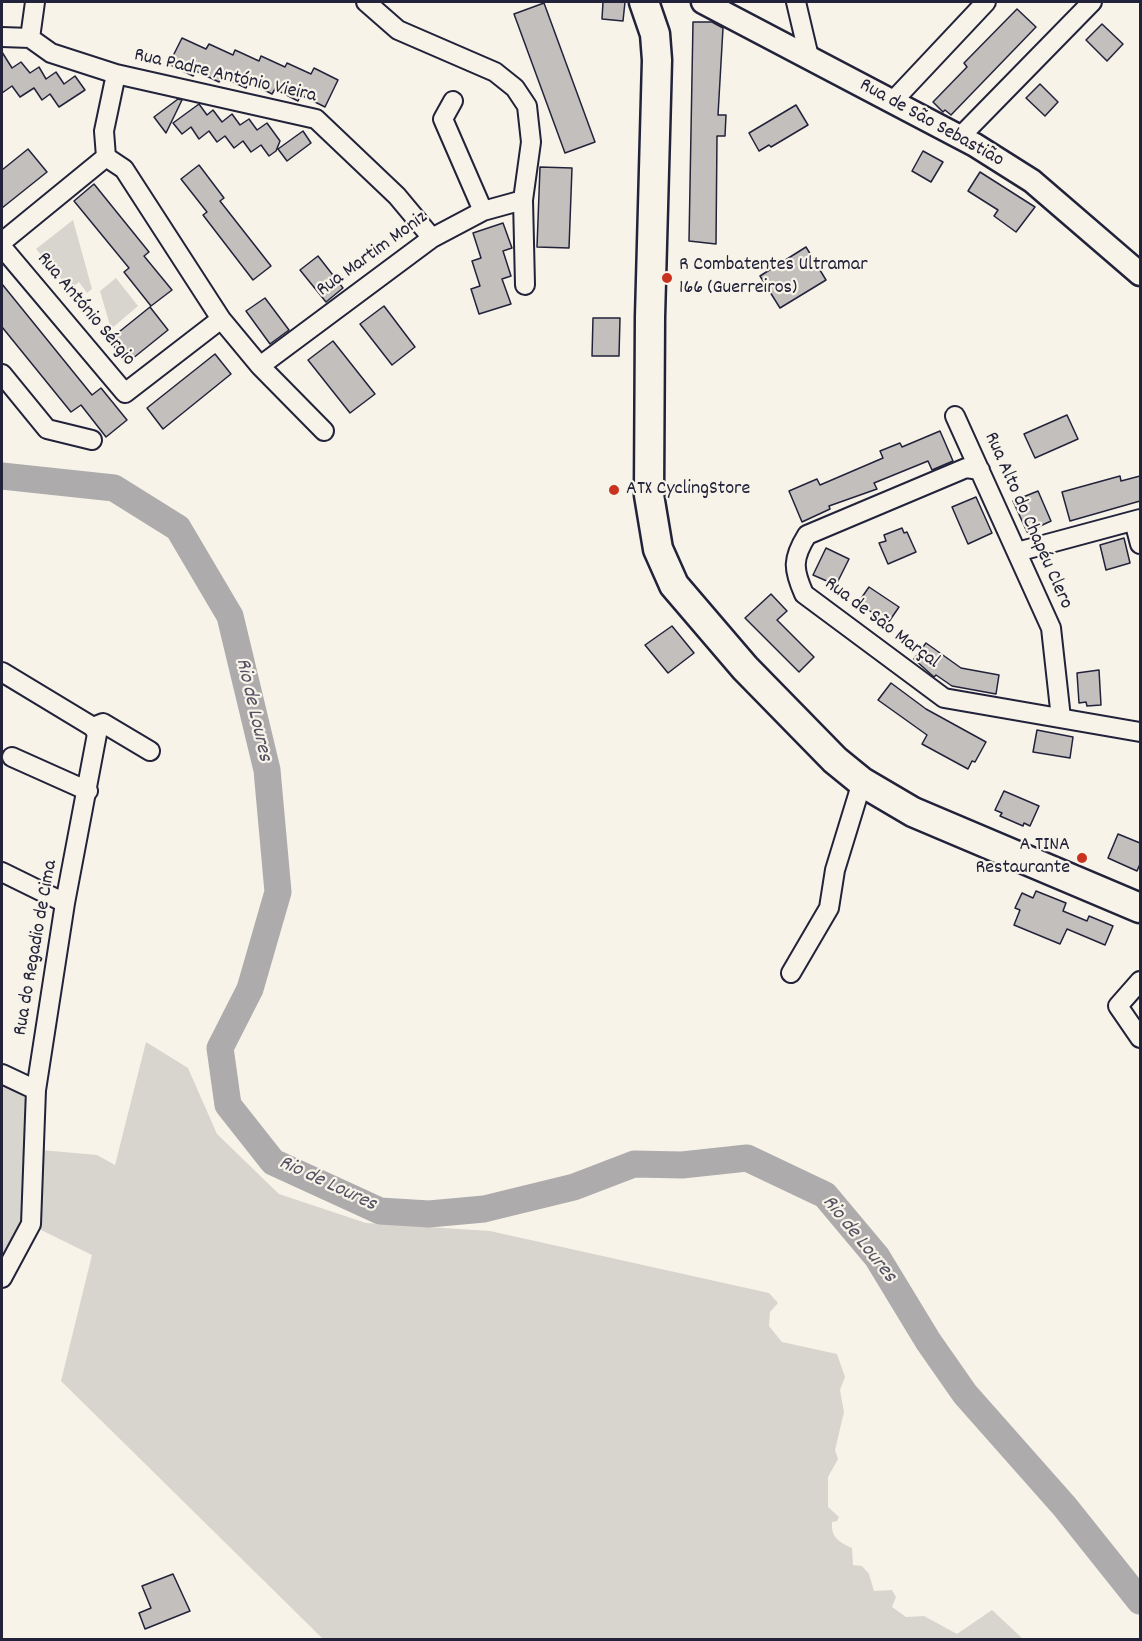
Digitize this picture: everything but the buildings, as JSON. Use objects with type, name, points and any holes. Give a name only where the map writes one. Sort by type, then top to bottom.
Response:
[{"type":"main road","points":[[644,2],[655,34],[657,60],[650,317],[649,495],[653,532],[674,585],[745,669],[835,760],[862,782],[924,817],[1140,908]]},
{"type":"street","points":[[2,38],[30,38],[35,2]]},
{"type":"street","points":[[366,2],[398,30],[495,72],[515,88],[527,106],[531,142],[523,200],[525,285]]},
{"type":"street","name":"Rua de São Sebastião","points":[[703,2],[959,138],[1032,181],[1140,274]]},
{"type":"street","points":[[796,2],[808,57]]},
{"type":"street","points":[[892,102],[986,2]]},
{"type":"street","points":[[959,138],[1092,2]]},
{"type":"street","name":"Rua Padre António Vieira","points":[[30,38],[51,52],[116,74],[316,119],[397,196],[432,238]]},
{"type":"street","points":[[106,157],[105,131],[116,74]]},
{"type":"street","points":[[453,101],[443,119],[483,211]]},
{"type":"street","points":[[2,242],[106,157]]},
{"type":"street","points":[[106,157],[124,169],[221,319],[260,366],[324,431]]},
{"type":"street","name":"Rua Martim Moniz","points":[[260,366],[432,238],[483,211],[523,200]]},
{"type":"street","name":"Rua António Sérgio","points":[[2,247],[125,393],[221,319]]},
{"type":"street","points":[[2,374],[47,429],[92,440]]},
{"type":"street","name":"Rua Alto do Chapéu Clero","points":[[955,416],[1051,628],[1062,718]]},
{"type":"street","name":"Rua de São Marçal","points":[[980,470],[966,468],[807,535],[797,551],[795,573],[804,594],[944,698],[1140,732]]},
{"type":"street","points":[[1017,552],[1137,520],[1140,544]]},
{"type":"street","points":[[2,672],[93,727],[103,723],[150,750]]},
{"type":"street","name":"Rua do Regadio de Cima","points":[[2,1278],[31,1224],[36,1090],[65,903],[97,734],[93,727]]},
{"type":"street","points":[[12,757],[88,791]]},
{"type":"street","points":[[791,973],[829,908],[838,861],[862,782]]},
{"type":"street","points":[[2,872],[65,903]]},
{"type":"street","points":[[1140,981],[1118,1006],[1140,1038]]},
{"type":"street","points":[[2,1074],[36,1090]]},
{"type":"shaded area","points":[[73,220],[92,289],[87,293],[79,282],[70,289],[36,249]]},
{"type":"shaded area","points":[[116,278],[138,306],[111,329],[100,291]]},
{"type":"shaded area","points":[[146,1042],[188,1068],[217,1134],[279,1194],[366,1223],[490,1231],[769,1293],[778,1303],[770,1312],[769,1326],[782,1342],[837,1354],[845,1377],[840,1390],[844,1412],[835,1450],[838,1459],[828,1477],[828,1507],[839,1517],[837,1521],[832,1522],[834,1536],[852,1548],[853,1565],[862,1566],[869,1574],[874,1591],[892,1590],[896,1597],[892,1607],[906,1617],[924,1616],[957,1634],[992,1610],[1023,1639],[323,1639],[61,1381],[92,1255],[35,1227],[2,1275],[2,1082],[21,1094],[32,1109],[41,1150],[97,1155],[115,1165]]},
{"type":"waterway","name":"Rio de Loures","points":[[2,476],[114,488],[178,528],[230,616],[267,770],[278,892],[250,989],[220,1048],[228,1105],[273,1162],[380,1211],[429,1214],[484,1209],[574,1187],[634,1164],[682,1165],[747,1158],[825,1195],[877,1257],[928,1341],[965,1394],[1065,1507],[1140,1601]]},
{"type":"place","name":"R Combatentes Ultramar 166 (Guerreiros)","points":[[667,278]]},
{"type":"place","name":"ATX CyclingStore","points":[[614,490]]},
{"type":"place","name":"A TINA Restaurante","points":[[1082,858]]}]
